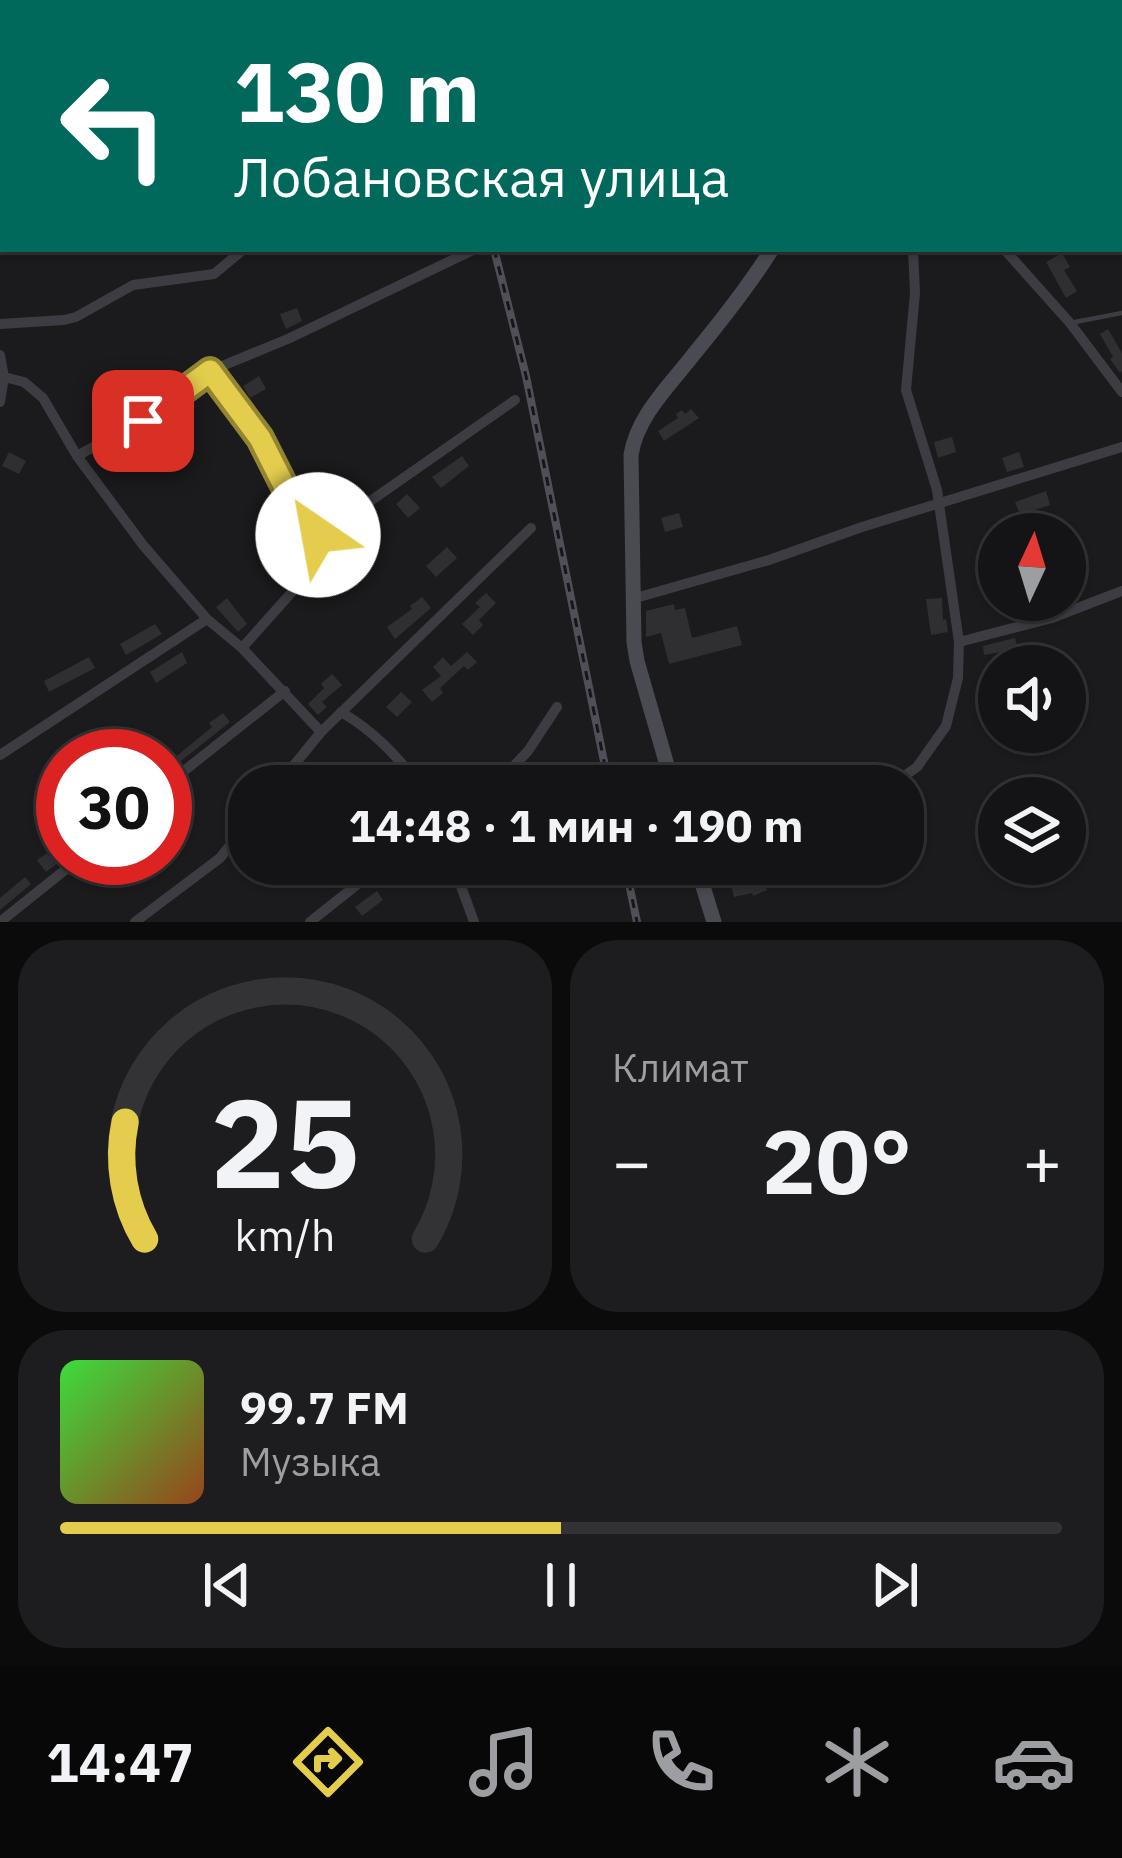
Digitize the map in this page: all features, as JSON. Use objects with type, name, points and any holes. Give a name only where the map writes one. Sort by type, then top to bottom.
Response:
[{"type":"main road","points":[[667,765],[637,661],[632,599],[633,442],[651,409],[751,284],[770,252]]},
{"type":"main road","points":[[703,886],[713,922]]},
{"type":"street","points":[[0,324],[76,317],[134,285],[214,274],[240,252]]},
{"type":"street","points":[[913,252],[915,293],[906,390],[937,490],[959,642],[958,679],[946,726],[918,765]]},
{"type":"street","points":[[1007,252],[1070,323],[1122,392]]},
{"type":"street","points":[[77,455],[156,413],[210,371],[290,338],[461,253]]},
{"type":"street","points":[[0,355],[1,399]]},
{"type":"street","points":[[210,371],[260,438],[297,511],[327,547]]},
{"type":"street","points":[[4,377],[24,382],[43,398],[122,519],[207,620],[242,648],[321,732]]},
{"type":"street","points":[[242,648],[359,509],[515,400]]},
{"type":"street","points":[[632,599],[1122,447]]},
{"type":"street","points":[[295,765],[321,732],[531,528]]},
{"type":"street","points":[[959,642],[1052,618],[1122,591]]},
{"type":"street","points":[[0,755],[207,620]]},
{"type":"street","points":[[192,765],[285,691]]},
{"type":"street","points":[[515,765],[557,706]]},
{"type":"street","points":[[341,712],[375,735],[404,765]]},
{"type":"street","points":[[136,922],[228,848]]},
{"type":"street","points":[[0,922],[46,885]]},
{"type":"street","points":[[310,922],[357,885]]},
{"type":"street","points":[[460,885],[475,922]]},
{"type":"lane","points":[[1070,323],[1122,313]]},
{"type":"building","points":[[1062,253],[1070,267],[1064,270],[1077,291],[1066,298],[1046,262]]},
{"type":"building","points":[[297,308],[302,321],[286,329],[280,314]]},
{"type":"building","points":[[1108,329],[1122,353],[1120,373],[1100,334]]},
{"type":"building","points":[[259,376],[266,389],[250,398],[243,386]]},
{"type":"building","points":[[691,409],[699,418],[664,441],[658,431],[682,410],[685,414]]},
{"type":"building","points":[[952,437],[956,452],[938,458],[934,442]]},
{"type":"building","points":[[9,452],[26,461],[19,474],[2,466]]},
{"type":"building","points":[[1019,452],[1024,467],[1007,472],[1002,458]]},
{"type":"building","points":[[462,456],[469,466],[441,488],[432,477]]},
{"type":"building","points":[[1046,491],[1050,505],[1019,513],[1015,502]]},
{"type":"building","points":[[407,494],[420,508],[408,518],[396,504]]},
{"type":"building","points":[[679,513],[683,527],[665,532],[661,518]]},
{"type":"building","points":[[447,547],[457,558],[436,577],[426,566]]},
{"type":"building","points":[[486,593],[496,603],[479,620],[483,625],[473,635],[462,624],[480,607],[475,603]]},
{"type":"building","points":[[422,597],[431,608],[395,639],[387,627]]},
{"type":"building","points":[[227,598],[247,624],[238,632],[216,607]]},
{"type":"building","points":[[942,598],[948,632],[931,635],[926,599]]},
{"type":"building","points":[[674,604],[675,610],[685,608],[692,638],[737,626],[742,645],[669,664],[661,633],[646,637],[646,611]]},
{"type":"building","points":[[155,624],[162,634],[126,655],[120,644]]},
{"type":"building","points":[[1015,638],[1017,645],[987,645]]},
{"type":"building","points":[[182,652],[187,663],[156,683],[150,672]]},
{"type":"building","points":[[467,652],[477,662],[468,670],[464,666],[432,702],[422,690],[441,676],[433,667],[443,657],[451,666]]},
{"type":"building","points":[[89,657],[95,668],[49,692],[44,681]]},
{"type":"building","points":[[332,674],[342,685],[322,702],[327,707],[318,715],[308,704]]},
{"type":"building","points":[[401,692],[412,702],[397,717],[386,707]]},
{"type":"building","points":[[223,713],[230,722],[192,752],[192,743],[212,727],[209,723]]},
{"type":"building","points":[[25,877],[31,884],[0,910],[0,898]]},
{"type":"building","points":[[731,885],[765,885],[767,890],[734,897]]},
{"type":"building","points":[[377,891],[383,900],[362,916],[355,907]]},
{"type":"railway","points":[[495,252],[526,376],[605,765]]},
{"type":"railway","points":[[629,885],[637,922]]},
{"type":"route","points":[[143,421],[210,371],[260,438],[297,511],[318,535]]}]
